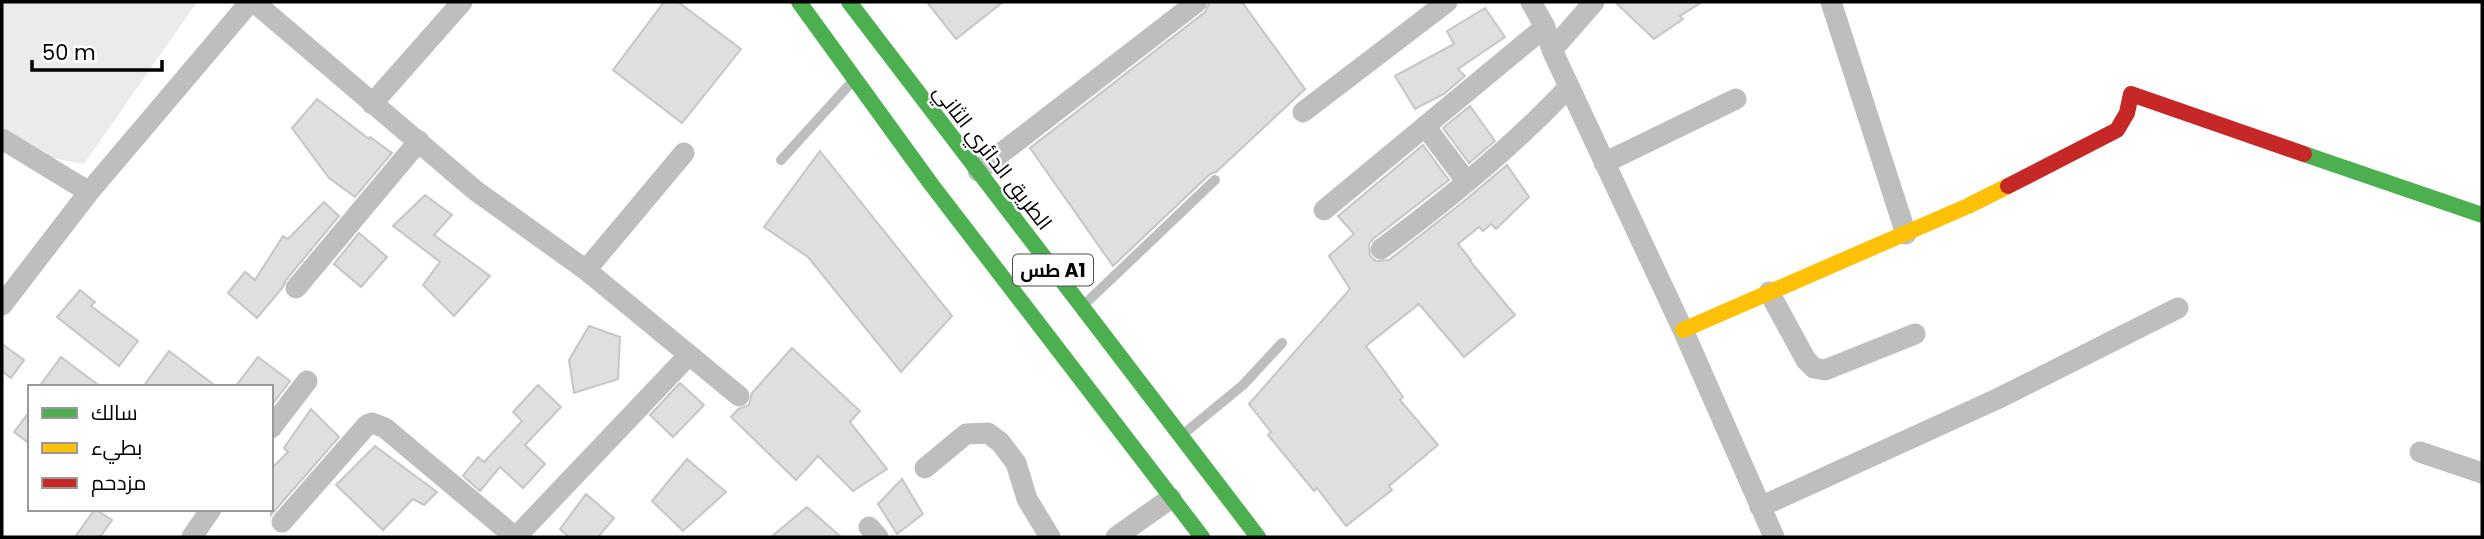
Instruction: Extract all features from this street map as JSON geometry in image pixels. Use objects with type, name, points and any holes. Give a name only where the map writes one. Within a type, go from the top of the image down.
[{"type":"main road","name":"طس A1","points":[[799,2],[931,184],[1202,537]]},
{"type":"main road","name":"الطريق الدائري الثاني","points":[[849,2],[1258,537]]},
{"type":"main road","points":[[854,79],[856,72],[868,60],[884,58],[892,61]]},
{"type":"main road","points":[[1683,330],[1968,206],[2117,130],[2125,121],[2131,94],[2482,215]]},
{"type":"street","points":[[2,305],[89,192],[252,2],[477,191],[586,270],[738,396]]},
{"type":"street","points":[[372,104],[462,2]]},
{"type":"street","points":[[978,171],[1197,2]]},
{"type":"street","points":[[1303,112],[1447,2]]},
{"type":"street","points":[[1531,2],[1545,27],[1552,50],[1683,330],[1774,537]]},
{"type":"street","points":[[1552,50],[1594,2]]},
{"type":"street","points":[[1831,2],[1906,234]]},
{"type":"street","points":[[1324,210],[1545,27]]},
{"type":"street","points":[[1381,249],[1534,124],[1569,87]]},
{"type":"street","points":[[1604,163],[1736,99]]},
{"type":"street","points":[[1424,126],[1467,181]]},
{"type":"street","points":[[2,139],[89,192]]},
{"type":"street","points":[[296,288],[419,141]]},
{"type":"street","points":[[586,270],[684,153]]},
{"type":"street","points":[[1769,292],[1806,360],[1814,368],[1825,370],[1915,334]]},
{"type":"street","points":[[1760,507],[1997,399],[2178,308]]},
{"type":"street","points":[[282,522],[367,425],[372,423],[385,428],[516,537],[688,356]]},
{"type":"street","points":[[273,425],[307,381]]},
{"type":"street","points":[[925,468],[966,434],[988,433],[1000,442],[1016,463],[1027,499],[1050,537]]},
{"type":"street","points":[[2420,452],[2482,473]]},
{"type":"street","points":[[1116,537],[1171,498]]},
{"type":"street","points":[[192,537],[210,511]]},
{"type":"lane","points":[[781,160],[854,79]]},
{"type":"lane","points":[[1082,307],[1215,180]]},
{"type":"lane","points":[[1181,436],[1243,385],[1282,343]]},
{"type":"shaded area","points":[[2,2],[197,2],[84,164],[52,158],[2,127]]},
{"type":"building","points":[[664,2],[678,2],[741,49],[682,123],[613,70]]},
{"type":"building","points":[[927,2],[1003,2],[956,39]]},
{"type":"building","points":[[1210,2],[1242,2],[1305,89],[1113,266],[1030,148],[1205,12]]},
{"type":"building","points":[[1615,2],[1702,2],[1680,16],[1683,19],[1654,39]]},
{"type":"building","points":[[1485,8],[1505,37],[1458,69],[1465,76],[1444,94],[1415,109],[1395,76],[1454,44],[1447,31]]},
{"type":"building","points":[[317,99],[392,153],[355,197],[329,178],[292,128]]},
{"type":"building","points":[[1470,106],[1495,141],[1469,163],[1443,128]]},
{"type":"building","points":[[1423,145],[1449,180],[1373,239],[1369,244],[1370,256],[1376,261],[1389,260],[1507,165],[1529,197],[1496,229],[1491,224],[1483,231],[1479,227],[1458,244],[1515,315],[1464,357],[1419,304],[1366,346],[1403,397],[1400,400],[1438,445],[1389,486],[1392,490],[1346,526],[1317,488],[1314,491],[1268,435],[1271,432],[1249,404],[1350,289],[1329,256],[1354,234],[1338,216]]},
{"type":"building","points":[[820,151],[952,316],[901,372],[808,257],[764,227]]},
{"type":"building","points":[[425,195],[452,215],[434,235],[490,276],[454,316],[423,285],[440,262],[393,226]]},
{"type":"building","points":[[324,202],[339,216],[257,318],[228,293],[245,272],[255,280],[283,236],[288,239]]},
{"type":"building","points":[[359,233],[387,257],[361,287],[334,264]]},
{"type":"building","points":[[80,290],[95,302],[91,306],[138,341],[119,366],[57,317]]},
{"type":"building","points":[[589,326],[620,337],[618,379],[574,393],[569,360]]},
{"type":"building","points":[[2,344],[24,360],[11,378],[2,371]]},
{"type":"building","points":[[792,348],[860,411],[850,422],[887,469],[853,491],[818,456],[796,480],[731,417],[738,409],[749,405],[752,393]]},
{"type":"building","points":[[169,351],[214,385],[144,385]]},
{"type":"building","points":[[61,357],[98,385],[40,385]]},
{"type":"building","points":[[258,357],[290,381],[273,403],[273,385],[237,385]]},
{"type":"building","points":[[680,383],[704,405],[673,437],[650,415]]},
{"type":"building","points":[[538,385],[561,407],[525,445],[545,464],[523,488],[500,467],[480,491],[463,476],[478,457],[484,462],[522,421],[513,412]]},
{"type":"building","points":[[311,409],[339,437],[271,515],[273,467],[288,452],[284,448]]},
{"type":"building","points":[[28,414],[28,442],[14,432]]},
{"type":"building","points":[[375,446],[437,492],[424,505],[413,499],[383,530],[336,485]]},
{"type":"building","points":[[687,459],[726,492],[683,531],[652,501]]},
{"type":"building","points":[[902,479],[923,514],[897,534],[878,504]]},
{"type":"building","points":[[586,494],[614,518],[598,537],[569,537],[560,529]]},
{"type":"building","points":[[807,507],[841,537],[771,537]]},
{"type":"building","points":[[94,511],[112,520],[100,537],[75,537]]},
{"type":"traffic: fast","points":[[799,2],[931,184],[1202,537]]},
{"type":"traffic: fast","points":[[849,2],[1258,537]]},
{"type":"traffic: fast","points":[[2304,154],[2482,215]]},
{"type":"traffic: slow","points":[[1683,330],[2008,186]]},
{"type":"traffic: jam","points":[[2008,186],[2117,130],[2127,113],[2131,94],[2304,154]]}]
